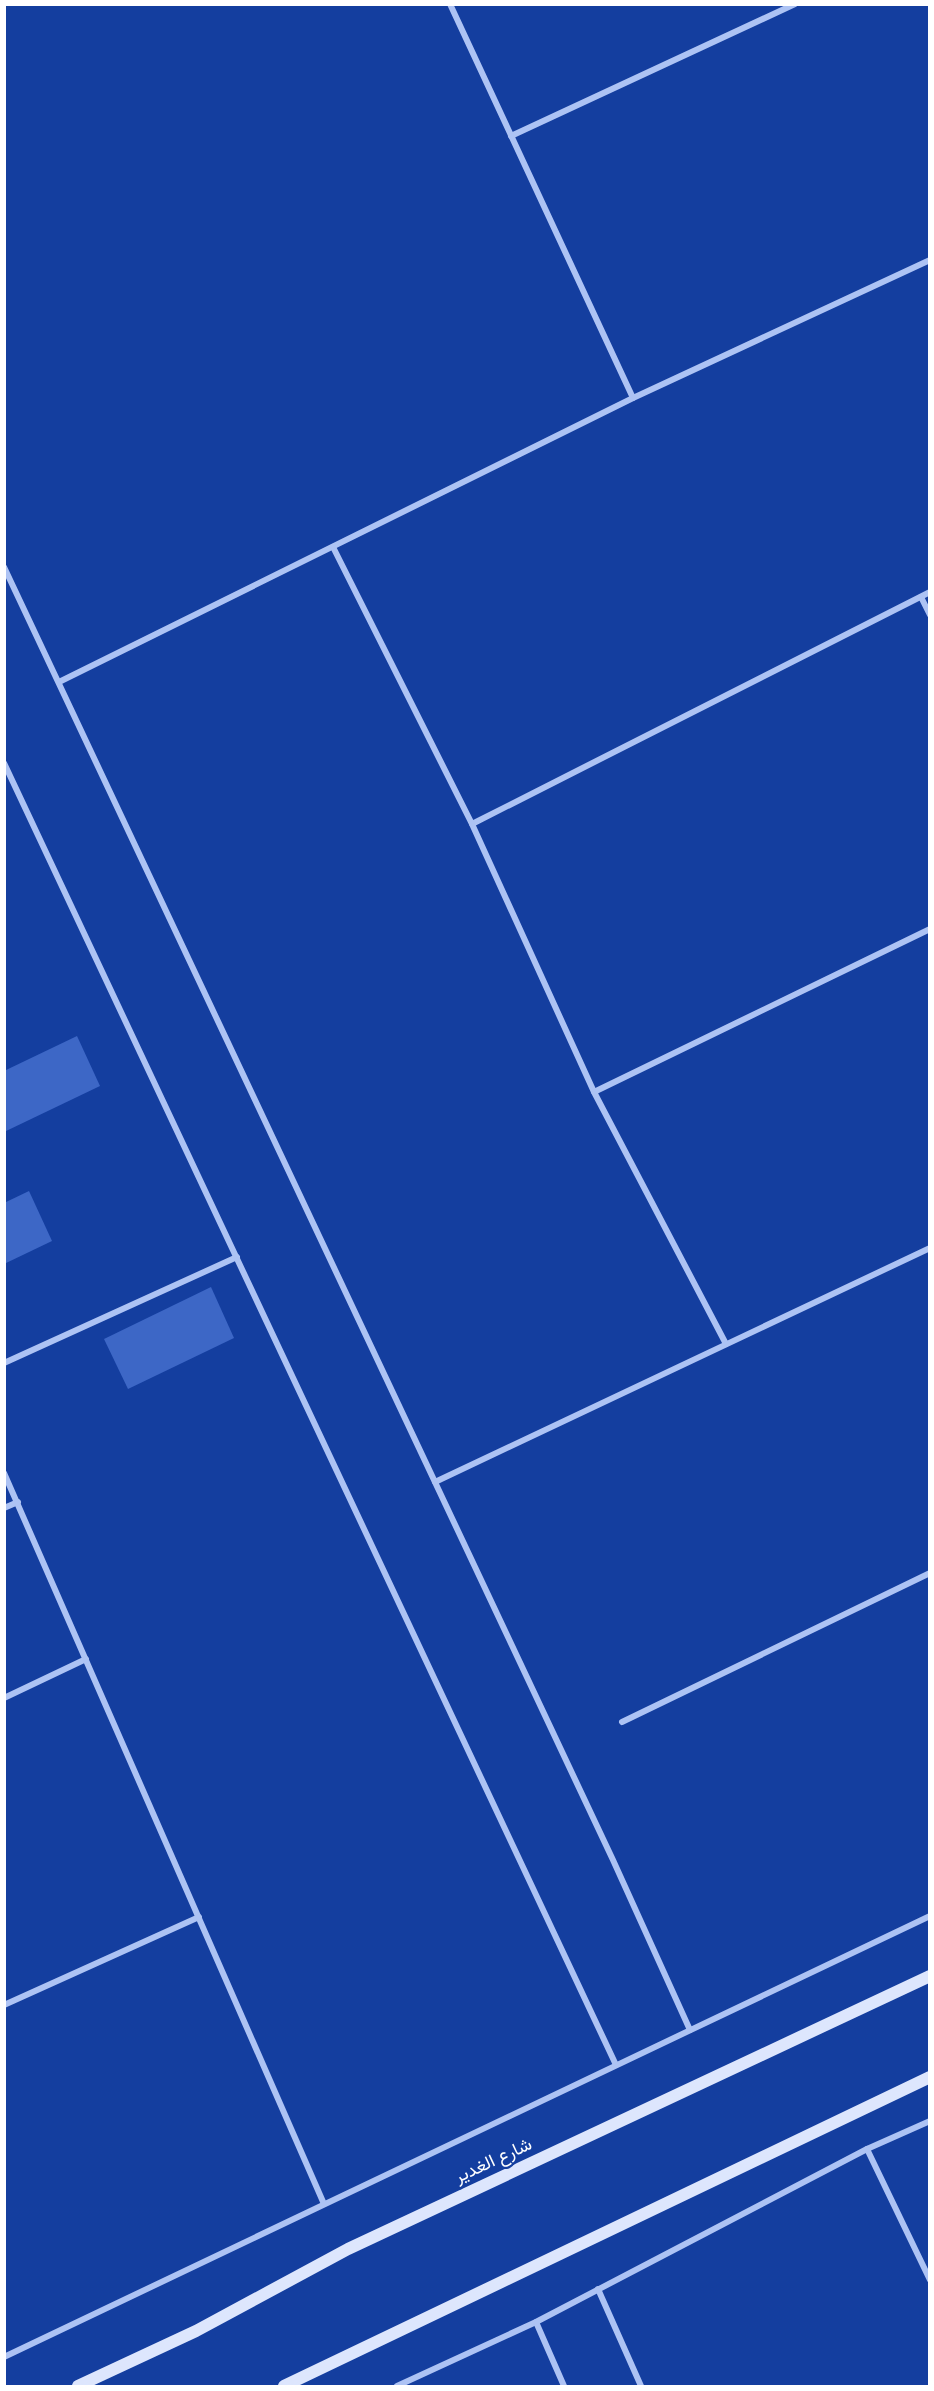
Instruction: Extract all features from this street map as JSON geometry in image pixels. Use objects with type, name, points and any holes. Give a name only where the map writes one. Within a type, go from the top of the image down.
[{"type":"street","points":[[450,4],[633,398]]},
{"type":"street","points":[[511,136],[795,4]]},
{"type":"street","points":[[59,682],[633,398],[930,260]]},
{"type":"street","points":[[333,547],[472,824],[594,1092],[726,1344]]},
{"type":"street","points":[[4,567],[690,2030]]},
{"type":"street","points":[[472,824],[930,592]]},
{"type":"street","points":[[921,597],[930,615]]},
{"type":"street","points":[[4,763],[616,2065]]},
{"type":"street","points":[[594,1092],[930,929]]},
{"type":"street","points":[[435,1482],[930,1248]]},
{"type":"street","points":[[4,1363],[237,1257]]},
{"type":"street","points":[[4,1473],[324,2204]]},
{"type":"street","points":[[4,1508],[18,1502]]},
{"type":"street","points":[[622,1722],[930,1573]]},
{"type":"street","points":[[4,1698],[86,1659]]},
{"type":"street","points":[[4,2356],[930,1916]]},
{"type":"street","points":[[4,2005],[199,1917]]},
{"type":"street","name":"شارع الغدير","points":[[78,2386],[196,2331],[348,2249],[930,1976]]},
{"type":"street","points":[[284,2386],[930,2077]]},
{"type":"street","points":[[397,2386],[536,2322],[867,2149],[930,2121]]},
{"type":"street","points":[[867,2149],[930,2280]]},
{"type":"street","points":[[598,2289],[641,2386]]},
{"type":"street","points":[[536,2322],[564,2386]]},
{"type":"building","points":[[77,1036],[100,1086],[4,1132],[4,1071]]},
{"type":"building","points":[[29,1191],[52,1241],[4,1264],[4,1203]]},
{"type":"building","points":[[211,1287],[234,1338],[128,1389],[104,1339]]}]
